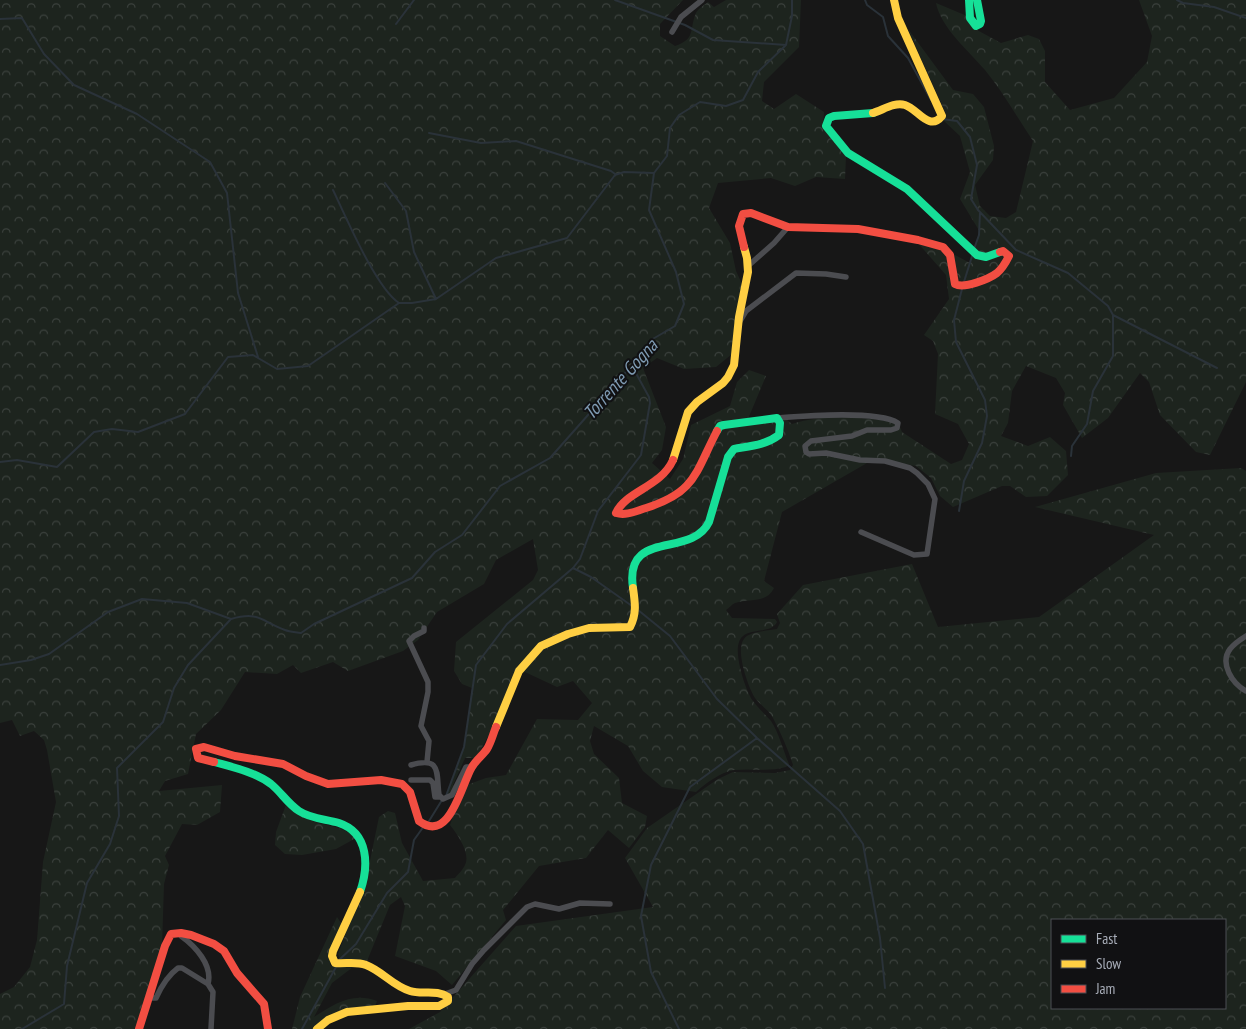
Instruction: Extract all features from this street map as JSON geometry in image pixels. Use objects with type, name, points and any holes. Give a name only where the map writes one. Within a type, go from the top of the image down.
[{"type":"street","points":[[672,32],[677,23],[702,0]]},
{"type":"street","points":[[861,532],[914,554],[927,554],[935,503],[934,495],[928,484],[917,473],[901,465],[885,460],[860,460],[826,453],[809,454],[806,452],[805,446],[811,441],[852,436],[866,430],[894,430],[898,428],[898,423],[883,418],[857,415],[768,417],[720,426],[704,458],[685,489],[676,496],[664,501],[623,514],[616,513],[617,509],[646,490],[667,470],[672,463],[688,410],[713,392],[732,371],[748,266],[739,227],[739,219],[742,214],[752,213],[788,227],[858,229],[918,240],[943,247],[950,255],[955,284],[963,286],[996,274],[1004,266],[1009,256],[1006,252],[986,257],[977,255],[906,189],[855,159],[837,142],[826,126],[829,118],[835,115],[860,116],[896,105],[905,105],[934,123],[941,119],[898,18],[894,0]]},
{"type":"street","points":[[969,0],[970,18],[976,26],[982,20],[977,0]]},
{"type":"street","points":[[748,266],[774,243],[788,227]]},
{"type":"street","points":[[738,325],[746,310],[796,273],[846,277]]},
{"type":"street","points":[[610,904],[580,903],[559,909],[535,904],[527,907],[478,957],[456,990],[445,994],[412,991],[401,987],[359,963],[335,963],[332,956],[333,951],[355,904],[366,869],[367,860],[362,842],[355,832],[349,828],[305,814],[296,809],[266,781],[198,758],[195,751],[198,748],[204,747],[235,756],[283,764],[306,776],[328,784],[381,780],[402,784],[410,792],[419,821],[432,827],[440,825],[448,819],[472,767],[488,748],[496,724],[519,671],[541,646],[568,634],[589,628],[630,627],[634,622],[636,609],[632,572],[633,564],[638,556],[704,531],[709,522],[728,456],[734,449],[759,445],[774,440],[779,435],[780,423],[777,418]]},
{"type":"street","points":[[424,628],[424,631],[409,641],[428,682],[428,692],[420,726],[429,740],[427,762]]},
{"type":"street","points":[[1246,636],[1230,650],[1227,660],[1232,679],[1246,691]]},
{"type":"street","points":[[411,765],[427,762],[432,764],[438,776],[440,797]]},
{"type":"street","points":[[411,780],[430,780],[433,783],[435,797],[443,799],[450,797],[465,769],[469,766],[472,767]]},
{"type":"street","points":[[181,932],[180,936],[191,944],[207,964],[208,984]]},
{"type":"street","points":[[139,1029],[168,938],[171,934],[181,932],[214,944],[224,951],[237,973],[264,1004],[268,1029]]},
{"type":"street","points":[[150,998],[156,998],[167,979],[179,968],[208,984],[213,992],[211,1029]]},
{"type":"street","points":[[317,1029],[328,1020],[347,1012],[445,1004],[448,1001],[448,997],[445,994]]},
{"type":"green space","points":[[0,0],[683,0],[660,24],[660,36],[675,46],[689,37],[696,13],[708,2],[714,7],[726,0],[801,0],[799,47],[764,82],[762,101],[774,109],[796,94],[824,112],[823,126],[846,156],[845,179],[816,177],[795,186],[771,178],[718,183],[709,208],[730,243],[736,271],[742,284],[732,354],[716,367],[684,369],[657,358],[643,368],[666,427],[662,450],[652,463],[670,479],[683,459],[691,425],[730,406],[737,382],[749,370],[766,376],[745,426],[786,419],[792,424],[831,417],[898,422],[902,432],[951,464],[962,460],[969,444],[958,424],[935,414],[938,354],[933,341],[924,335],[949,299],[946,275],[917,242],[940,247],[970,263],[980,232],[960,199],[970,172],[960,136],[944,121],[946,114],[908,29],[953,90],[973,94],[984,107],[994,146],[993,160],[975,185],[980,206],[990,216],[1006,218],[1016,212],[1033,141],[992,78],[949,30],[936,3],[967,16],[977,30],[1001,43],[1028,35],[1039,39],[1045,51],[1045,82],[1070,110],[1114,98],[1147,62],[1152,36],[1139,0],[1246,0],[1246,382],[1210,455],[1196,452],[1160,415],[1149,382],[1140,373],[1108,418],[1082,438],[1063,405],[1065,393],[1056,378],[1026,366],[1012,391],[1008,423],[1001,436],[1028,446],[1050,437],[1066,451],[1068,475],[1047,496],[1026,497],[1010,486],[1002,486],[953,507],[940,496],[931,478],[916,466],[874,459],[782,512],[764,581],[774,588],[767,596],[757,600],[735,603],[726,610],[732,618],[775,619],[777,622],[769,629],[752,632],[742,637],[739,642],[738,655],[741,672],[750,696],[774,726],[789,764],[786,767],[773,769],[729,771],[714,778],[696,792],[662,787],[643,771],[628,746],[594,726],[590,741],[594,754],[619,778],[622,803],[647,816],[645,827],[629,848],[608,830],[586,858],[539,866],[503,910],[506,920],[452,985],[436,971],[395,956],[405,906],[401,897],[390,905],[367,961],[340,959],[338,954],[366,880],[379,817],[388,811],[395,813],[402,843],[423,881],[455,878],[464,867],[466,855],[465,849],[450,825],[464,786],[486,778],[506,775],[537,719],[578,720],[592,703],[573,681],[557,687],[525,672],[512,677],[490,733],[476,758],[465,758],[453,785],[460,786],[445,798],[464,747],[472,688],[462,684],[454,671],[456,642],[533,580],[538,570],[533,539],[496,560],[484,584],[437,612],[418,640],[403,651],[348,671],[333,662],[301,673],[293,665],[277,674],[245,672],[221,710],[196,734],[188,774],[165,781],[159,791],[222,785],[220,812],[197,825],[182,824],[165,856],[169,865],[164,884],[162,946],[136,1029],[0,1029],[0,994],[14,987],[30,967],[37,940],[43,862],[56,802],[44,740],[34,731],[20,736],[12,720],[0,723]]},
{"type":"green space","points":[[1241,468],[1246,471],[1246,1029],[409,1029],[440,1012],[516,926],[653,907],[625,858],[647,828],[718,779],[733,772],[775,773],[790,770],[793,765],[787,747],[771,715],[755,698],[749,686],[741,651],[746,636],[777,629],[780,623],[777,614],[803,585],[912,564],[938,627],[1039,617],[1154,535],[1035,507],[1156,473]]},
{"type":"green space","points":[[287,802],[298,813],[308,819],[340,828],[356,838],[336,849],[302,855],[285,854],[275,845],[276,832]]},
{"type":"green space","points":[[337,917],[343,926],[330,957],[330,965],[353,967],[332,983],[314,1017],[337,1004],[352,999],[360,998],[377,1001],[375,1006],[341,1010],[326,1017],[313,1029],[292,1029],[300,997]]},
{"type":"waterway","points":[[396,24],[414,0]]},
{"type":"waterway","points":[[615,0],[685,25],[713,40],[786,45]]},
{"type":"waterway","name":"Torrente Gogna","points":[[231,619],[248,616],[260,618],[285,630],[301,633],[314,624],[412,578],[435,552],[462,535],[500,486],[550,458],[634,363],[651,340],[675,326],[684,304],[676,272],[649,210],[654,173],[667,156],[670,128],[679,115],[700,102],[726,106],[743,100],[758,72],[786,45],[792,16],[792,0]]},
{"type":"waterway","points":[[865,0],[867,5],[883,17],[888,36],[908,58],[931,100]]},
{"type":"waterway","points":[[1177,0],[1183,3],[1214,7],[1246,18]]},
{"type":"waterway","points":[[0,19],[22,18],[44,54],[74,85],[137,114],[210,162],[227,193],[238,293],[258,357]]},
{"type":"waterway","points":[[942,119],[957,121],[970,137],[977,165],[971,199],[978,210],[1016,250],[1068,273],[1108,306],[1113,315],[1113,356],[1093,391],[1087,424],[1072,446],[1071,456]]},
{"type":"waterway","points":[[429,133],[481,143],[516,141],[611,171],[615,174]]},
{"type":"waterway","points":[[0,462],[17,460],[57,467],[94,432],[112,429],[138,432],[185,414],[228,357],[253,355],[277,369],[308,366],[399,303],[436,299],[496,258],[567,238],[615,175],[624,172],[654,173]]},
{"type":"waterway","points":[[385,183],[406,211],[414,252],[436,299]]},
{"type":"waterway","points":[[333,190],[371,268],[390,295],[399,303]]},
{"type":"waterway","points":[[974,249],[979,235],[980,212]]},
{"type":"waterway","points":[[963,285],[973,253]]},
{"type":"waterway","points":[[959,511],[964,481],[982,443],[987,416],[985,400],[956,342],[954,320],[962,289]]},
{"type":"waterway","points":[[1113,315],[1217,368]]},
{"type":"waterway","points":[[446,796],[464,747],[476,665],[507,624],[573,568],[580,559],[598,511],[641,455],[650,403],[649,397],[632,366]]},
{"type":"waterway","points":[[573,568],[591,577],[632,606]]},
{"type":"waterway","points":[[0,665],[31,660],[49,654],[108,612],[142,599],[187,603],[231,619]]},
{"type":"waterway","points":[[638,610],[670,636],[717,699],[757,738],[840,811],[863,844],[880,938],[885,988]]},
{"type":"waterway","points":[[22,1029],[64,1004],[67,966],[87,883],[110,844],[119,816],[117,768],[163,722],[174,688],[188,665],[231,619]]},
{"type":"waterway","points":[[679,1029],[651,972],[641,916],[651,865],[690,787],[757,738]]},
{"type":"waterway","points":[[429,821],[442,800]]},
{"type":"waterway","points":[[339,960],[356,944],[387,893],[408,872],[414,840],[424,826]]},
{"type":"waterway","points":[[302,1029],[336,967]]},
{"type":"traffic: fast","points":[[969,0],[970,18],[976,26],[981,21],[977,0]]},
{"type":"traffic: fast","points":[[873,113],[834,116],[829,118],[826,126],[848,153],[907,189],[977,255],[986,257],[1000,252]]},
{"type":"traffic: fast","points":[[633,588],[633,569],[639,558],[648,551],[688,539],[700,533],[709,522],[728,457],[734,449],[769,441],[779,435],[780,423],[777,418],[724,425],[720,426],[717,431]]},
{"type":"traffic: fast","points":[[214,762],[258,776],[275,787],[295,808],[304,814],[339,823],[356,834],[361,842],[365,861],[365,872],[360,892]]},
{"type":"traffic: slow","points":[[873,113],[901,104],[910,107],[928,121],[933,122],[942,116],[898,18],[894,0]]},
{"type":"traffic: slow","points":[[673,460],[688,412],[697,402],[723,383],[734,365],[739,317],[748,272],[744,247]]},
{"type":"traffic: slow","points":[[496,727],[519,671],[541,646],[568,634],[589,628],[630,627],[635,613],[633,588]]},
{"type":"traffic: slow","points":[[317,1029],[328,1020],[347,1012],[408,1006],[439,1006],[448,1001],[448,997],[439,993],[415,992],[404,989],[366,965],[335,963],[332,956],[333,951],[360,892]]},
{"type":"traffic: jam","points":[[744,247],[739,226],[743,214],[751,213],[788,227],[858,229],[918,240],[943,247],[950,255],[955,284],[959,285],[976,283],[997,273],[1009,256],[1003,251],[1000,252]]},
{"type":"traffic: jam","points":[[673,460],[660,477],[627,499],[616,513],[627,514],[663,502],[685,488],[698,470],[717,431]]},
{"type":"traffic: jam","points":[[214,762],[198,758],[196,749],[204,747],[235,756],[283,764],[306,776],[328,784],[381,780],[402,784],[410,792],[419,821],[430,826],[439,825],[453,809],[472,767],[487,749],[496,727]]},
{"type":"traffic: jam","points":[[139,1029],[165,946],[171,934],[181,933],[214,944],[224,951],[237,973],[264,1004],[268,1029]]}]
